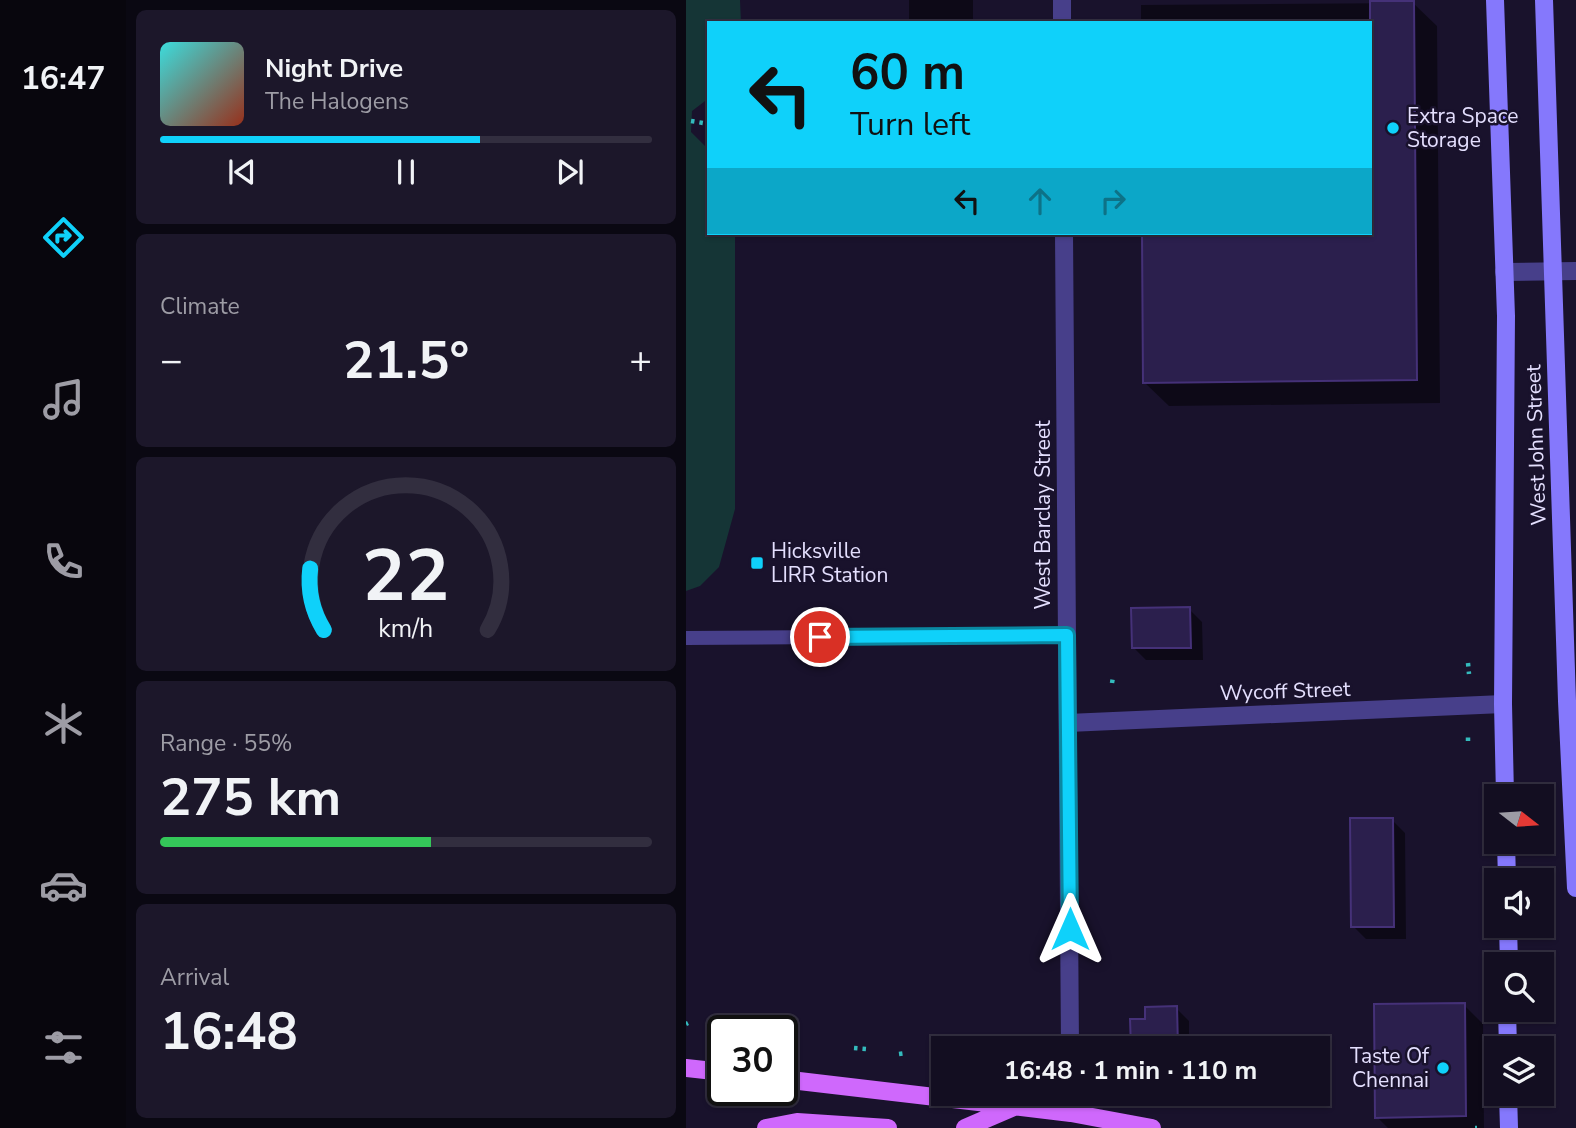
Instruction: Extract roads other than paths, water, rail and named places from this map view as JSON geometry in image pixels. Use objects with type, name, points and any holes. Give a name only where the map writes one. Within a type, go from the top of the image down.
[{"type":"main road","name":"West John Street","points":[[1495,0],[1506,316],[1505,784]]},
{"type":"main road","name":"West John Street","points":[[1544,0],[1576,888]]},
{"type":"main road","points":[[686,1068],[707,1070]]},
{"type":"main road","points":[[798,1081],[1071,1113],[1152,1128]]},
{"type":"main road","points":[[1508,1106],[1509,1128]]},
{"type":"main road","points":[[965,1128],[1016,1107]]},
{"type":"main road","points":[[766,1128],[797,1122],[888,1128]]},
{"type":"street","points":[[1062,0],[1062,21]]},
{"type":"street","name":"West Barclay Street","points":[[1064,235],[1070,1036]]},
{"type":"street","points":[[1504,272],[1576,271]]},
{"type":"street","name":"Wycoff Street","points":[[1068,723],[1503,704]]},
{"type":"street","points":[[1071,1106],[1071,1113]]},
{"type":"lane","points":[[686,638],[1067,635]]},
{"type":"place","name":"Extra Space Storage","points":[[1393,128]]},
{"type":"place","name":"Hicksville LIRR Station","points":[[757,563]]},
{"type":"place","name":"Taste Of Chennai","points":[[1443,1068]]}]
